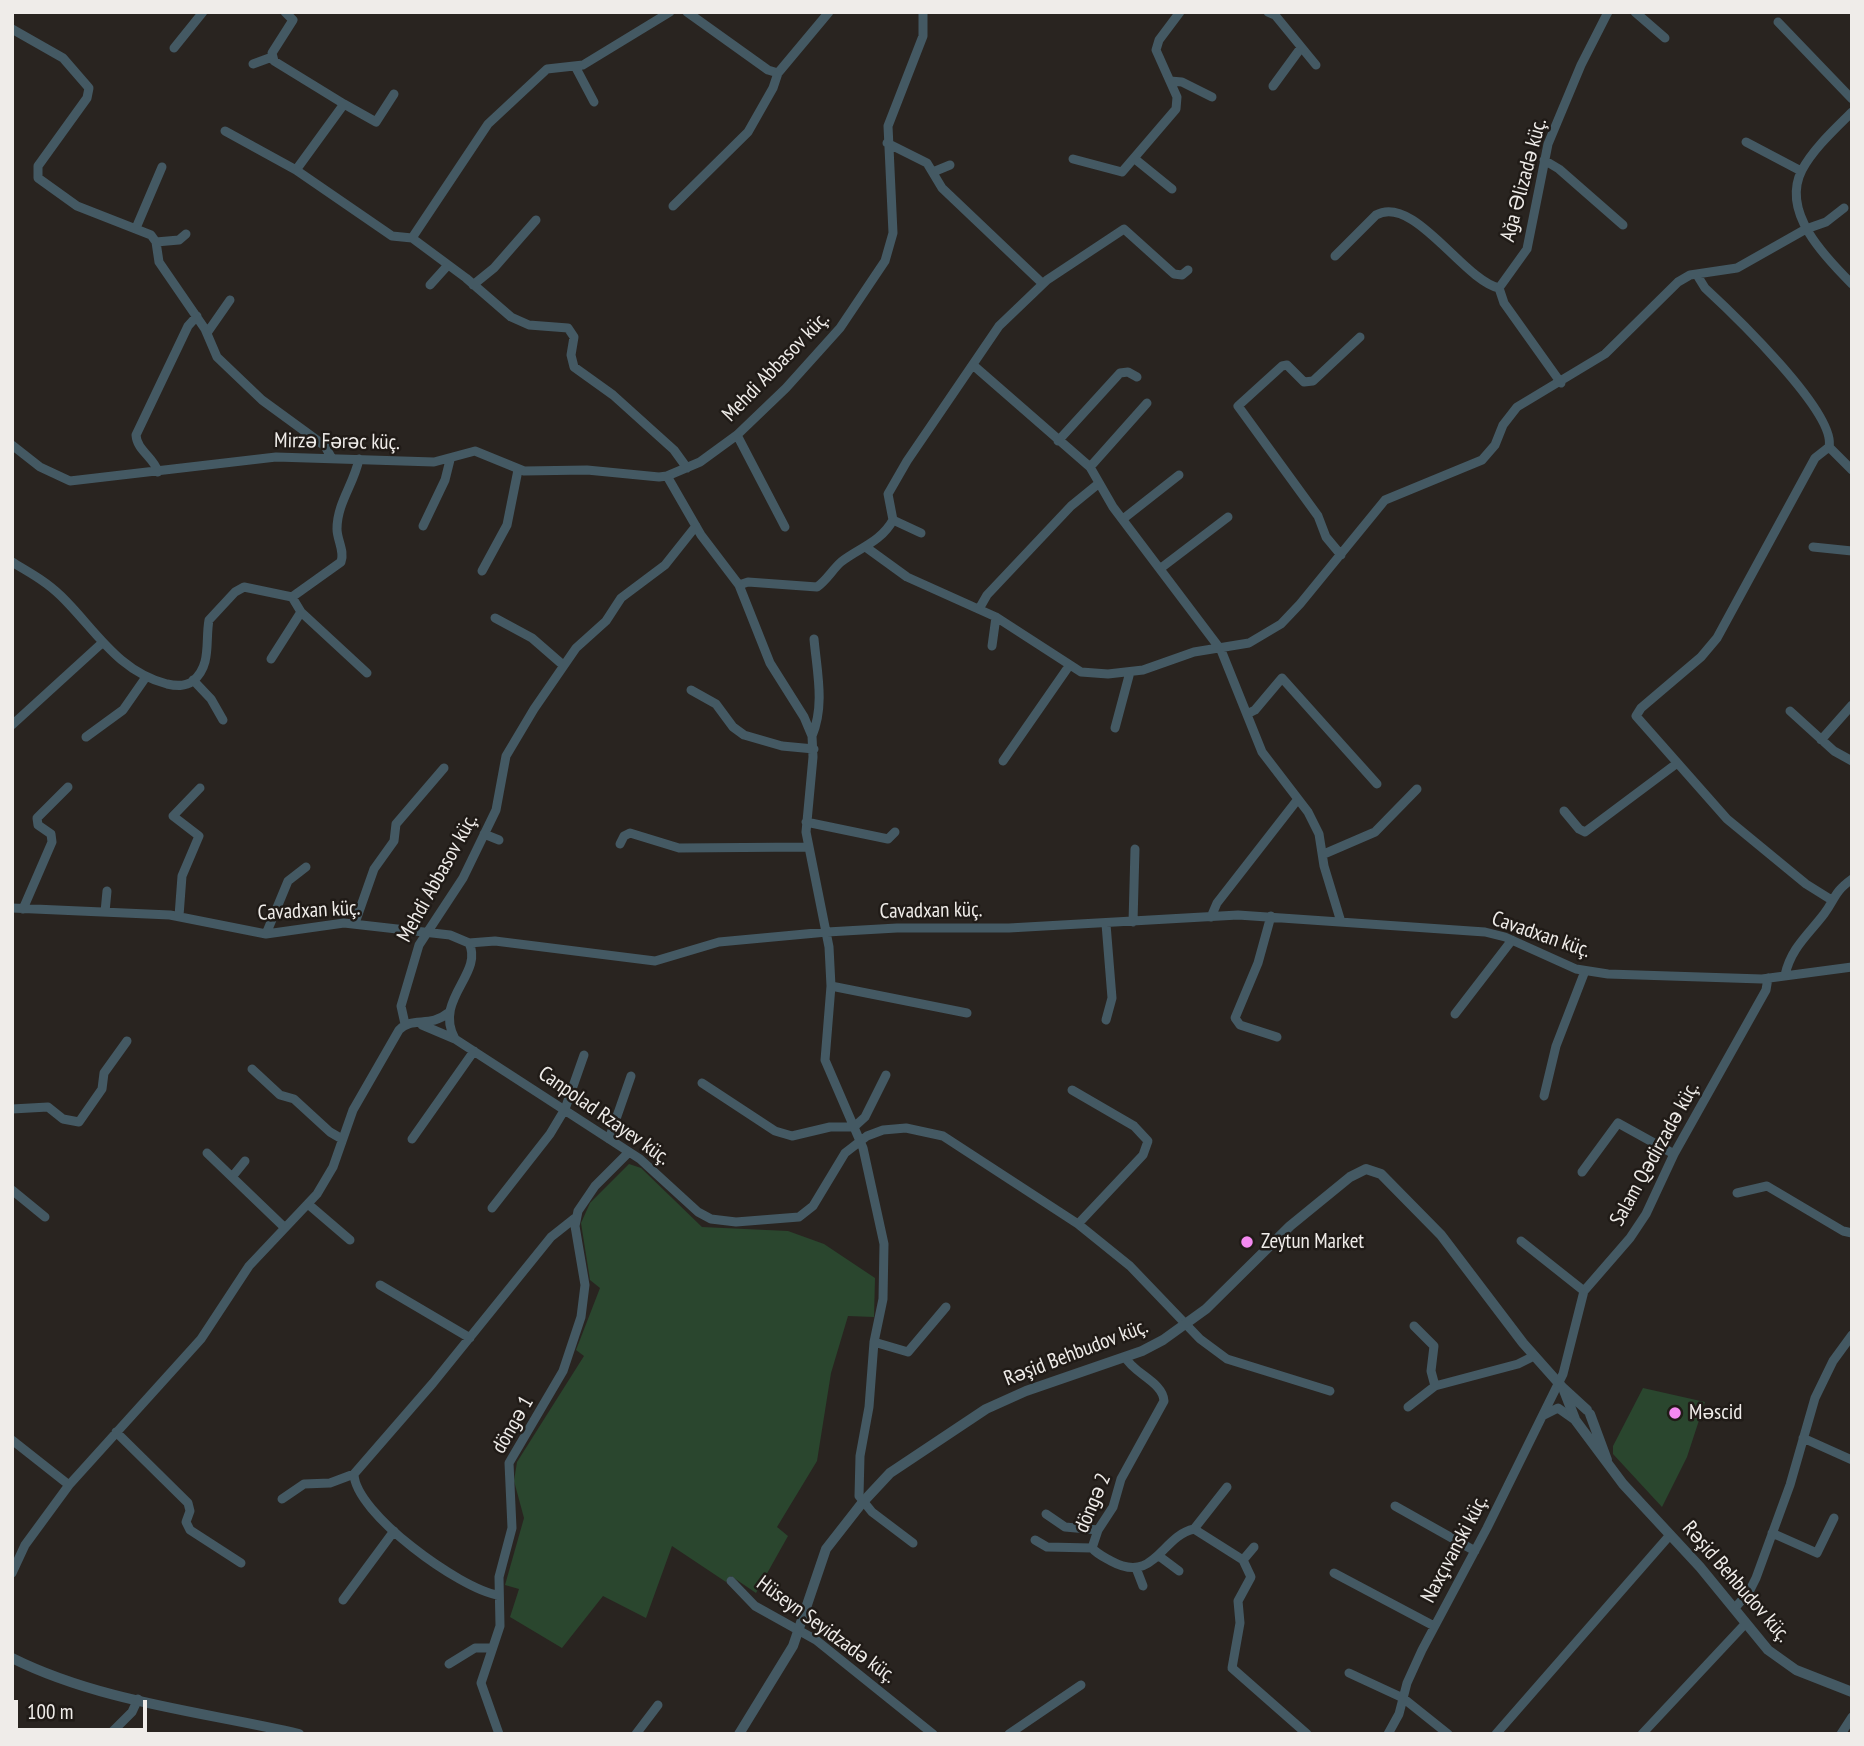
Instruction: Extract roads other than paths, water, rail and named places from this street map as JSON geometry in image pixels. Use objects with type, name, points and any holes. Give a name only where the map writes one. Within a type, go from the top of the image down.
[{"type":"street","points":[[174,48],[203,12]]},
{"type":"street","points":[[253,64],[272,57],[293,23],[285,12]]},
{"type":"street","points":[[412,238],[488,124],[547,69],[576,68],[670,12]]},
{"type":"street","points":[[687,12],[768,70],[778,73]]},
{"type":"street","points":[[673,206],[748,132],[773,88],[778,73],[829,12]]},
{"type":"street","name":"Mehdi Abbasov küç.","points":[[667,476],[687,468],[737,435],[829,342],[885,261],[893,233],[887,143],[891,116],[923,36],[923,12]]},
{"type":"street","points":[[1073,159],[1118,172],[1125,170],[1176,109],[1178,102],[1156,50],[1158,40],[1180,12]]},
{"type":"street","points":[[1268,12],[1280,20],[1300,50],[1316,65]]},
{"type":"street","name":"Ağa Əlizadə küç.","points":[[1499,288],[1529,242],[1544,160],[1581,65],[1608,12]]},
{"type":"street","points":[[1635,12],[1664,38]]},
{"type":"street","points":[[1778,22],[1852,99]]},
{"type":"street","points":[[12,29],[63,58],[89,88],[87,98],[38,166],[38,178],[77,206],[151,235],[156,242],[159,262],[197,316],[214,353],[238,379],[325,446],[331,457]]},
{"type":"street","points":[[1273,86],[1300,50]]},
{"type":"street","points":[[272,57],[376,122],[394,94]]},
{"type":"street","points":[[576,68],[594,102]]},
{"type":"street","points":[[1170,81],[1182,82],[1212,97]]},
{"type":"street","points":[[296,170],[344,104]]},
{"type":"street","points":[[1852,112],[1801,171],[1798,198],[1806,229],[1813,243],[1852,284]]},
{"type":"street","points":[[225,131],[296,170],[392,236],[412,238],[501,310],[523,323],[568,328],[575,337],[571,355],[574,367],[613,395],[674,450],[687,468]]},
{"type":"street","points":[[1746,142],[1801,171]]},
{"type":"street","points":[[887,143],[922,159],[942,188],[1043,284]]},
{"type":"street","points":[[1135,159],[1172,189]]},
{"type":"street","points":[[1544,160],[1559,169],[1623,225]]},
{"type":"street","points":[[933,172],[950,165]]},
{"type":"street","points":[[136,228],[162,167]]},
{"type":"street","points":[[867,548],[907,577],[996,617],[1069,666],[1094,674],[1158,667],[1194,652],[1221,650],[1249,643],[1281,624],[1385,500],[1482,460],[1495,445],[1503,425],[1517,407],[1561,383],[1605,354],[1678,282],[1697,275],[1737,268],[1806,229],[1826,222],[1844,208]]},
{"type":"street","points":[[1335,256],[1384,211],[1395,212],[1408,218],[1434,237],[1483,283],[1499,288],[1504,303],[1561,383]]},
{"type":"street","points":[[473,285],[494,268],[536,220]]},
{"type":"street","points":[[921,533],[894,520],[888,505],[888,494],[999,326],[1043,284],[1124,229],[1174,274],[1182,275],[1188,270]]},
{"type":"street","points":[[156,242],[180,240],[186,234]]},
{"type":"street","points":[[430,285],[448,265]]},
{"type":"street","points":[[1697,275],[1705,288],[1790,375],[1827,430],[1829,447],[1852,470]]},
{"type":"street","points":[[207,333],[230,300]]},
{"type":"street","points":[[158,472],[154,461],[137,444],[136,435],[188,326],[197,316]]},
{"type":"street","points":[[1341,555],[1329,543],[1318,516],[1238,406],[1282,366],[1293,369],[1304,382],[1313,381],[1360,337]]},
{"type":"street","points":[[972,365],[1010,395],[1090,467],[1122,519],[1221,650],[1269,765],[1298,799],[1319,834],[1326,874],[1341,922]]},
{"type":"street","points":[[1058,441],[1120,373],[1124,371],[1137,377]]},
{"type":"street","points":[[1090,467],[1147,402]]},
{"type":"street","points":[[737,435],[785,527]]},
{"type":"street","name":"Mirzə Fərəc küç.","points":[[12,445],[40,467],[70,481],[275,457],[450,460],[475,451],[518,470],[587,470],[667,476]]},
{"type":"street","points":[[1829,447],[1815,458],[1717,638],[1701,657],[1637,713],[1637,720],[1738,829],[1806,884],[1830,899]]},
{"type":"street","points":[[292,597],[341,562],[343,553],[337,533],[339,514],[359,459]]},
{"type":"street","points":[[423,526],[445,480],[450,460]]},
{"type":"street","points":[[482,571],[507,525],[518,470]]},
{"type":"street","points":[[1122,519],[1179,475]]},
{"type":"street","points":[[667,476],[696,526],[739,585],[770,663],[804,717],[812,736],[814,749],[806,822],[808,847],[827,932],[831,986],[825,1060],[860,1141],[884,1244],[883,1299],[874,1342],[869,1407],[860,1456],[862,1503],[913,1543]]},
{"type":"street","points":[[979,609],[987,595],[1071,506],[1098,484]]},
{"type":"street","points":[[1161,568],[1228,517]]},
{"type":"street","points":[[739,585],[748,582],[817,587],[837,566],[867,548],[894,520]]},
{"type":"street","name":"Mehdi Abbasov küç.","points":[[405,1024],[401,1006],[411,966],[425,933],[463,878],[484,834],[498,801],[500,777],[506,756],[563,665],[606,621],[621,598],[665,565],[696,526]]},
{"type":"street","points":[[1813,547],[1852,551]]},
{"type":"street","points":[[12,562],[55,590],[102,643],[146,677],[176,686],[193,680],[208,651],[209,620],[235,592],[250,587],[292,597],[301,612],[367,673]]},
{"type":"street","points":[[271,659],[301,612]]},
{"type":"street","points":[[992,646],[996,617]]},
{"type":"street","points":[[495,618],[532,638],[563,665]]},
{"type":"street","points":[[812,736],[820,706],[814,639]]},
{"type":"street","points":[[12,725],[102,643]]},
{"type":"street","points":[[1003,761],[1069,666]]},
{"type":"street","points":[[1115,728],[1130,672]]},
{"type":"street","points":[[86,737],[131,701],[146,677]]},
{"type":"street","points":[[1247,715],[1255,710],[1282,678],[1377,784]]},
{"type":"street","points":[[193,680],[211,699],[223,720]]},
{"type":"street","points":[[691,690],[716,704],[733,727],[744,735],[782,746],[814,749]]},
{"type":"street","points":[[1821,740],[1852,705]]},
{"type":"street","points":[[1790,711],[1821,740],[1852,761]]},
{"type":"street","points":[[1564,811],[1578,829],[1585,832],[1676,764]]},
{"type":"street","points":[[355,923],[374,869],[394,841],[396,824],[444,768]]},
{"type":"street","points":[[23,909],[52,842],[51,834],[38,825],[37,818],[68,787]]},
{"type":"street","points":[[179,916],[182,876],[199,836],[173,816],[200,788]]},
{"type":"street","points":[[1324,854],[1375,832],[1417,789]]},
{"type":"street","points":[[1211,917],[1217,903],[1298,799]]},
{"type":"street","points":[[806,822],[888,839],[895,832]]},
{"type":"street","points":[[620,844],[630,833],[688,849],[808,847]]},
{"type":"street","points":[[484,834],[499,840]]},
{"type":"street","points":[[1133,922],[1136,849]]},
{"type":"street","points":[[266,934],[288,881],[306,867]]},
{"type":"street","points":[[1784,975],[1793,949],[1824,915],[1830,899],[1852,878]]},
{"type":"street","points":[[105,912],[107,891]]},
{"type":"street","name":"Cavadxan küç.","points":[[12,908],[179,916],[266,934],[335,923],[355,923],[450,935],[469,943],[495,941],[655,961],[719,942],[827,932],[1271,916],[1459,929],[1498,935],[1586,971],[1768,978],[1851,968]]},
{"type":"street","points":[[1271,916],[1258,962],[1235,1018],[1240,1025],[1278,1037]]},
{"type":"street","points":[[1106,923],[1112,998],[1106,1020]]},
{"type":"street","points":[[1455,1014],[1512,940]]},
{"type":"street","points":[[12,1573],[25,1545],[69,1485],[201,1339],[244,1273],[308,1204],[327,1178],[359,1097],[405,1024],[436,1021],[447,1013],[471,958],[469,943]]},
{"type":"street","points":[[1544,1096],[1556,1046],[1586,971]]},
{"type":"street","name":"Salam Qədirzadə küç.","points":[[1561,1385],[1584,1292],[1639,1227],[1674,1154],[1766,990],[1768,978]]},
{"type":"street","points":[[831,986],[967,1013]]},
{"type":"street","points":[[447,1013],[455,1039]]},
{"type":"street","name":"Canpolad Rzayev küç.","points":[[419,1023],[455,1039],[629,1152],[657,1172],[704,1217],[736,1222],[792,1218],[804,1214],[816,1201],[839,1162],[860,1141],[892,1128],[919,1129],[943,1136],[978,1156],[1078,1224],[1130,1266],[1200,1339],[1227,1359],[1330,1391]]},
{"type":"street","points":[[12,1109],[41,1105],[63,1119],[79,1122],[102,1089],[104,1073],[127,1041]]},
{"type":"street","points":[[412,1139],[474,1051]]},
{"type":"street","points":[[492,1208],[550,1134],[565,1109],[584,1055]]},
{"type":"street","points":[[252,1069],[280,1095],[294,1099],[342,1139]]},
{"type":"street","points":[[702,1083],[782,1135],[854,1127],[865,1117],[886,1075]]},
{"type":"street","points":[[609,1139],[631,1076]]},
{"type":"street","points":[[1072,1090],[1134,1126],[1148,1141],[1143,1155],[1078,1224]]},
{"type":"street","points":[[1582,1172],[1618,1124],[1674,1154]]},
{"type":"street","points":[[282,1499],[304,1484],[335,1482],[354,1474],[470,1338],[551,1237],[575,1218],[595,1186],[629,1152]]},
{"type":"street","points":[[207,1153],[285,1228]]},
{"type":"street","points":[[232,1177],[245,1161]]},
{"type":"street","name":"Rəşid Behbudov küç.","points":[[741,1733],[799,1631],[826,1549],[862,1503],[903,1463],[986,1409],[1051,1381],[1153,1346],[1221,1295],[1306,1212],[1358,1171],[1366,1169],[1381,1174],[1428,1221],[1534,1356],[1589,1412]]},
{"type":"street","points":[[1737,1192],[1767,1186],[1843,1231],[1852,1233]]},
{"type":"street","points":[[12,1190],[45,1217]]},
{"type":"street","points":[[308,1204],[350,1240]]},
{"type":"street","name":"döngə 1","points":[[499,1734],[481,1683],[500,1626],[499,1577],[513,1528],[509,1463],[563,1371],[584,1305],[585,1286],[575,1218]]},
{"type":"street","points":[[1521,1241],[1584,1292]]},
{"type":"street","points":[[380,1285],[470,1338]]},
{"type":"street","points":[[874,1342],[908,1352],[946,1307]]},
{"type":"street","points":[[1414,1326],[1434,1346],[1431,1371],[1436,1386]]},
{"type":"street","points":[[1734,1609],[1749,1592],[1772,1533],[1822,1381],[1852,1335]]},
{"type":"street","points":[[1408,1407],[1436,1386],[1518,1364],[1534,1356]]},
{"type":"street","name":"döngə 2","points":[[1125,1357],[1132,1367],[1161,1391],[1164,1401],[1121,1479],[1113,1507],[1098,1530],[1092,1548],[1119,1565],[1136,1567]]},
{"type":"street","name":"Rəşid Behbudov küç.","points":[[1561,1385],[1576,1420],[1611,1469],[1768,1650],[1786,1665],[1852,1692]]},
{"type":"street","name":"Naxçıvanski küç.","points":[[1388,1734],[1399,1714],[1403,1698],[1434,1626],[1475,1551],[1540,1418],[1561,1385]]},
{"type":"street","points":[[1540,1418],[1548,1410],[1558,1408],[1576,1420],[1587,1423],[1589,1412]]},
{"type":"street","points":[[1589,1412],[1611,1469]]},
{"type":"street","points":[[116,1432],[188,1503],[190,1511],[186,1522],[190,1530],[241,1563]]},
{"type":"street","points":[[1803,1438],[1852,1460]]},
{"type":"street","points":[[12,1440],[69,1485]]},
{"type":"street","points":[[354,1474],[359,1489],[394,1531],[439,1568],[485,1592],[498,1595]]},
{"type":"street","points":[[1143,1586],[1136,1567],[1159,1556],[1182,1534],[1194,1529],[1227,1487]]},
{"type":"street","points":[[1395,1506],[1475,1551]]},
{"type":"street","points":[[1046,1514],[1065,1527],[1098,1530]]},
{"type":"street","points":[[1772,1533],[1817,1553],[1834,1518]]},
{"type":"street","points":[[1194,1529],[1243,1560],[1251,1577],[1238,1601],[1240,1623],[1232,1668],[1307,1734]]},
{"type":"street","points":[[343,1600],[394,1531]]},
{"type":"street","points":[[1496,1734],[1670,1535]]},
{"type":"street","points":[[1035,1540],[1047,1547],[1092,1548]]},
{"type":"street","points":[[1243,1560],[1254,1546]]},
{"type":"street","points":[[1159,1556],[1179,1571]]},
{"type":"street","points":[[1334,1573],[1434,1626]]},
{"type":"street","name":"Hüseyn Seyidzadə küç.","points":[[731,1581],[755,1606],[799,1631],[878,1687],[933,1734]]},
{"type":"street","points":[[1642,1734],[1745,1624]]},
{"type":"street","points":[[449,1664],[475,1648],[492,1648]]},
{"type":"street","points":[[12,1658],[46,1673],[138,1699],[299,1734]]},
{"type":"street","points":[[1349,1673],[1403,1698],[1448,1734]]},
{"type":"street","points":[[1009,1734],[1081,1685]]},
{"type":"street","points":[[110,1734],[132,1712],[138,1699]]},
{"type":"street","points":[[636,1734],[658,1705]]},
{"type":"street","points":[[1841,1734],[1852,1717]]},
{"type":"place","name":"Zeytun Market","points":[[1247,1242]]},
{"type":"place","name":"Məscid","points":[[1675,1413]]}]
